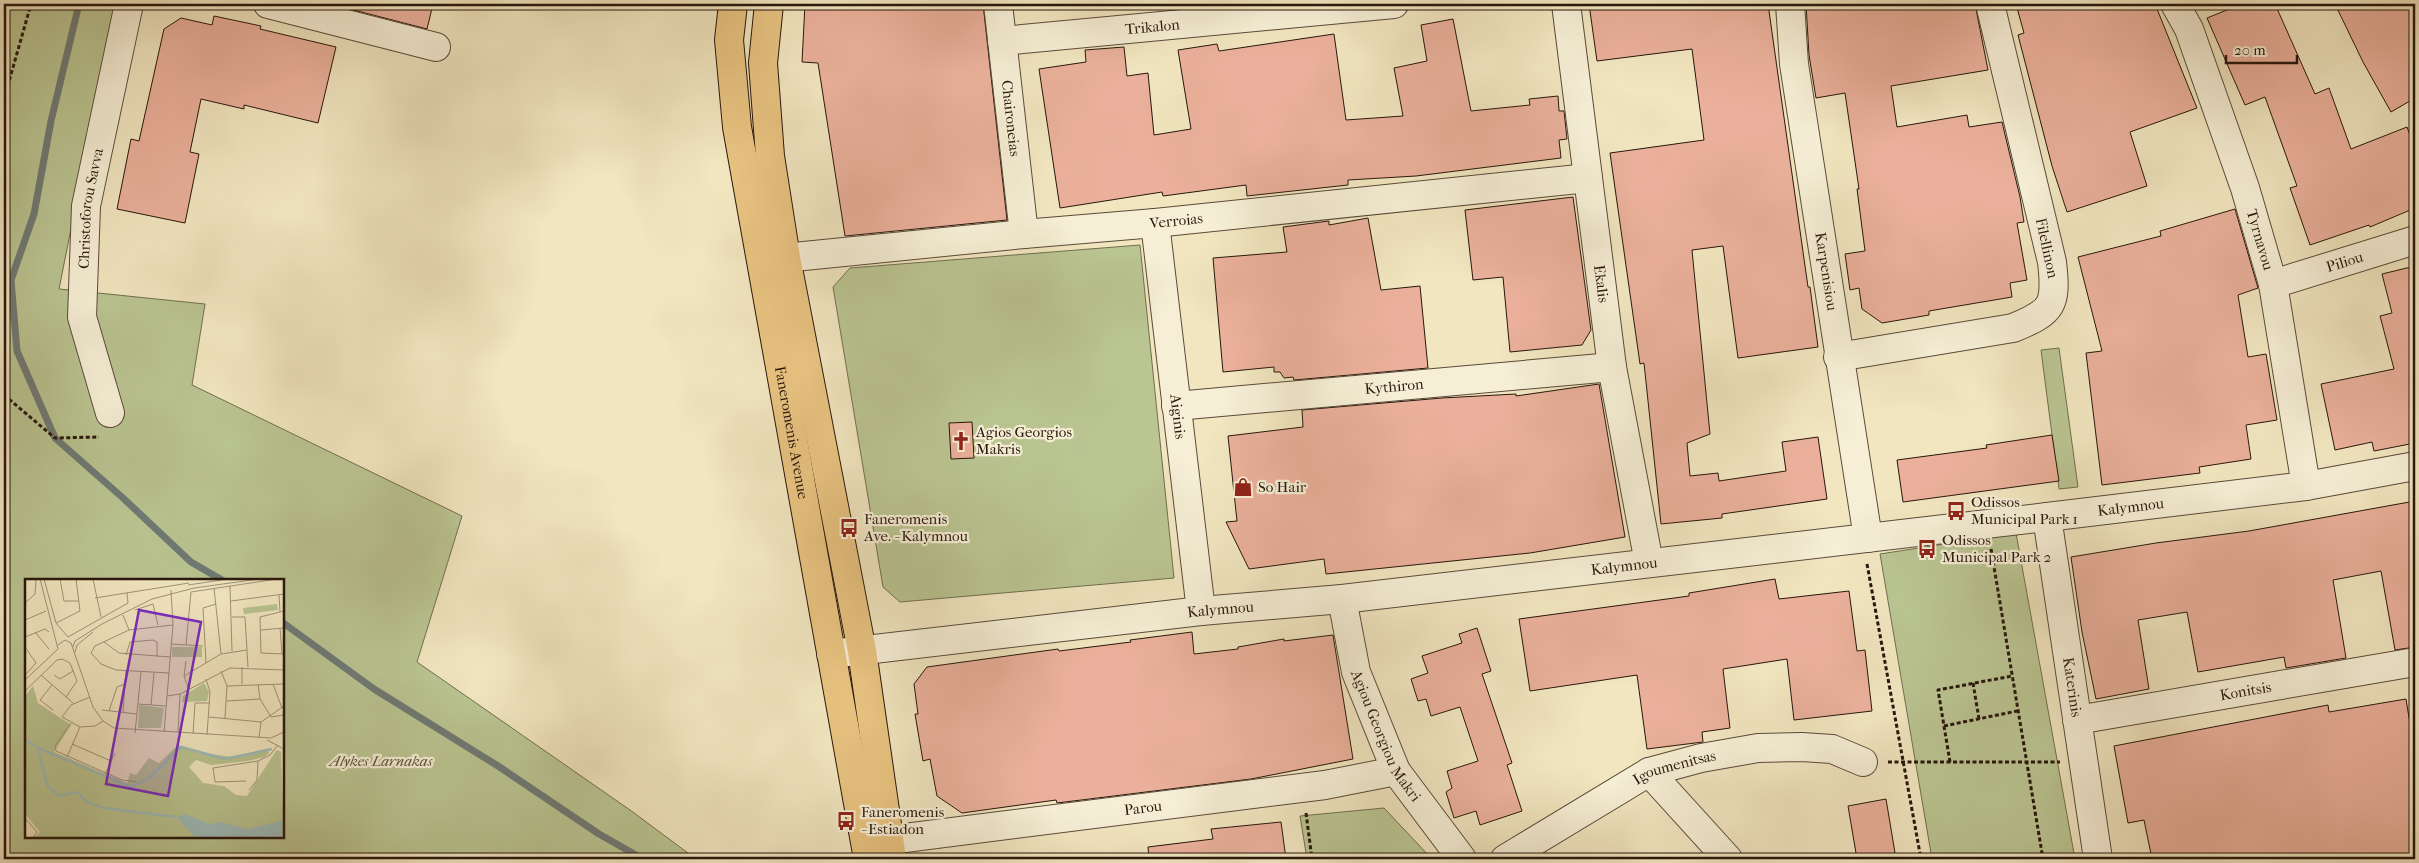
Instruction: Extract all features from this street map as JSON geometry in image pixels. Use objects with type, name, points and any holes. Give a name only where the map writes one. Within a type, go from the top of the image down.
[{"type":"main road","name":"Faneromenis Avenue","points":[[734,4],[729,40],[737,127],[774,259],[862,651],[890,850]]},
{"type":"main road","name":"Faneromenis Avenue","points":[[769,4],[763,63],[770,156],[774,259],[831,654],[868,859]]},
{"type":"street","name":"Christoforou Savva","points":[[108,425],[82,317],[86,206],[129,4]]},
{"type":"street","points":[[268,4],[321,10],[436,47]]},
{"type":"street","name":"Chaironeias","points":[[998,4],[1024,234]]},
{"type":"street","name":"Trikalon","points":[[1002,40],[1390,4]]},
{"type":"street","name":"Ekalis","points":[[1566,4],[1612,367],[1649,564]]},
{"type":"street","name":"Karpenisiou","points":[[1790,4],[1794,64],[1865,538]]},
{"type":"street","name":"Filellinon","points":[[1838,358],[2013,328],[2036,319],[2050,306],[2055,289],[2052,262],[1990,4]]},
{"type":"street","name":"Tyrnavou","points":[[2175,4],[2189,29],[2245,188],[2273,284],[2306,486]]},
{"type":"street","name":"Verroias","points":[[774,259],[1024,234],[1155,224],[1588,178]]},
{"type":"street","name":"Aiginis","points":[[1155,224],[1201,611]]},
{"type":"street","name":"Piliou","points":[[2273,284],[2415,240]]},
{"type":"street","name":"Kythiron","points":[[1176,406],[1612,367]]},
{"type":"street","name":"Kalymnou","points":[[831,654],[1201,611],[1342,599],[2047,517],[2306,486],[2415,466]]},
{"type":"street","name":"Katerinis","points":[[2047,517],[2098,859]]},
{"type":"street","name":"Agiou Georgiou Makri","points":[[1342,599],[1356,672],[1396,771],[1462,859]]},
{"type":"street","name":"Konitsis","points":[[2077,720],[2415,662]]},
{"type":"street","name":"Igoumenitsas","points":[[1505,859],[1648,772],[1701,758],[1758,748],[1802,747],[1832,749],[1863,762]]},
{"type":"street","name":"Parou","points":[[890,850],[1302,788],[1396,771]]},
{"type":"street","points":[[1648,772],[1728,859]]},
{"type":"path","points":[[4,100],[32,4]]},
{"type":"path","points":[[4,395],[55,438],[108,425]]},
{"type":"path","points":[[1987,524],[2043,859]]},
{"type":"path","points":[[1865,538],[1921,859]]},
{"type":"path","points":[[1950,762],[1938,690],[2012,676]]},
{"type":"path","points":[[1973,683],[1979,719]]},
{"type":"path","points":[[1944,726],[2017,711]]},
{"type":"path","points":[[1863,762],[2084,762]]},
{"type":"path","points":[[1302,788],[1312,859]]},
{"type":"green space","name":"Alykes Larnakas","points":[[4,4],[116,4],[59,289],[205,304],[192,385],[462,516],[417,662],[630,810],[696,859],[4,859]]},
{"type":"green space","points":[[1140,245],[1174,578],[900,602],[883,587],[833,287],[850,268]]},
{"type":"green space","points":[[2059,348],[2078,487],[2059,489],[2041,350]]},
{"type":"green space","points":[[2016,533],[2075,859],[1932,859],[1880,554]]},
{"type":"green space","points":[[1384,808],[1432,859],[1307,859],[1300,816]]},
{"type":"building","points":[[347,4],[433,4],[427,29],[346,8]]},
{"type":"building","points":[[805,4],[880,4],[880,7],[908,4],[983,4],[1007,220],[845,236],[818,63],[802,62]]},
{"type":"building","points":[[1589,4],[1768,4],[1818,347],[1738,358],[1723,246],[1692,250],[1710,434],[1687,443],[1690,476],[1718,473],[1719,481],[1786,471],[1782,442],[1818,437],[1827,499],[1722,514],[1722,518],[1661,524],[1644,363],[1640,364],[1610,153],[1704,140],[1692,49],[1597,61]]},
{"type":"building","points":[[1806,4],[1975,4],[1988,70],[1891,86],[1897,127],[1967,115],[1969,127],[2002,122],[2024,222],[2017,223],[2027,280],[2010,283],[2012,297],[1929,311],[1929,315],[1882,323],[1862,309],[1859,288],[1850,290],[1845,254],[1865,251],[1857,189],[1859,189],[1845,93],[1816,98],[1809,55]]},
{"type":"building","points":[[2016,4],[2155,4],[2197,108],[2130,132],[2147,186],[2067,212],[2052,166],[2018,35],[2024,33]]},
{"type":"building","points":[[2242,4],[2275,4],[2315,94],[2329,88],[2351,149],[2407,127],[2415,148],[2415,208],[2370,227],[2369,225],[2310,245],[2290,188],[2297,186],[2265,97],[2245,105],[2207,18]]},
{"type":"building","points":[[2335,4],[2415,4],[2415,98],[2391,112],[2363,62]]},
{"type":"building","points":[[214,16],[261,26],[260,29],[336,47],[318,123],[244,105],[244,109],[201,99],[190,152],[199,154],[185,223],[117,209],[131,139],[139,141],[164,29],[181,18],[212,25]]},
{"type":"building","points":[[1453,19],[1471,111],[1530,105],[1529,99],[1558,96],[1559,111],[1564,111],[1567,139],[1559,140],[1561,158],[1416,176],[1348,180],[1348,185],[1247,196],[1246,185],[1163,196],[1162,192],[1060,208],[1039,69],[1086,62],[1085,50],[1124,47],[1127,76],[1148,73],[1154,135],[1191,129],[1178,50],[1217,44],[1219,51],[1334,34],[1346,120],[1403,116],[1394,68],[1427,61],[1421,25]]},
{"type":"building","points":[[1573,197],[1591,330],[1582,345],[1510,352],[1503,277],[1473,280],[1465,210]]},
{"type":"building","points":[[2235,209],[2258,288],[2238,295],[2248,357],[2266,354],[2277,420],[2246,425],[2251,459],[2199,467],[2200,473],[2102,485],[2086,353],[2102,351],[2078,257],[2161,236],[2160,231]]},
{"type":"building","points":[[1368,218],[1381,290],[1420,286],[1428,368],[1294,380],[1293,377],[1284,378],[1280,372],[1274,372],[1274,367],[1223,372],[1213,258],[1287,252],[1283,227],[1329,221],[1329,225]]},
{"type":"building","points":[[2415,266],[2415,443],[2374,451],[2372,442],[2335,450],[2321,384],[2394,369],[2380,316],[2392,313],[2382,274]]},
{"type":"building","points":[[1599,384],[1625,537],[1530,553],[1326,574],[1324,559],[1249,569],[1226,522],[1237,521],[1228,436],[1303,427],[1302,410],[1442,398],[1516,394],[1516,396]]},
{"type":"building","name":"Agios Georgios Makris","points":[[972,422],[974,458],[951,459],[949,423]]},
{"type":"building","points":[[2052,435],[2059,481],[1903,502],[1897,460],[1987,448],[1986,445]]},
{"type":"building","points":[[2415,501],[2415,647],[2395,650],[2381,571],[2333,580],[2346,658],[2286,668],[2284,657],[2198,672],[2187,612],[2138,620],[2149,689],[2096,699],[2082,632],[2071,557],[2156,543],[2249,531]]},
{"type":"building","points":[[1775,579],[1779,599],[1849,591],[1857,651],[1865,650],[1872,711],[1794,720],[1787,659],[1723,669],[1730,728],[1702,732],[1703,742],[1647,749],[1637,675],[1530,691],[1519,619],[1689,596],[1689,593]]},
{"type":"building","points":[[1477,628],[1491,671],[1482,674],[1512,763],[1507,765],[1522,811],[1480,825],[1476,811],[1454,818],[1446,792],[1452,788],[1447,771],[1478,761],[1460,707],[1431,716],[1426,699],[1418,701],[1411,679],[1428,673],[1422,656],[1462,643],[1459,634]]},
{"type":"building","points":[[1192,632],[1194,654],[1238,649],[1238,647],[1284,639],[1284,641],[1333,635],[1353,759],[1251,779],[1057,803],[1056,800],[962,813],[937,796],[930,759],[923,761],[915,714],[918,714],[914,684],[927,667],[1058,649],[1059,651],[1131,642],[1130,640]]},
{"type":"building","points":[[2406,699],[2415,755],[2415,854],[2390,859],[2152,859],[2144,820],[2128,823],[2114,746],[2328,705],[2329,712]]},
{"type":"building","points":[[1886,799],[1896,859],[1857,859],[1848,806]]},
{"type":"building","points":[[1281,822],[1286,859],[1149,859],[1148,847],[1213,839],[1211,829]]},
{"type":"waterway","points":[[79,4],[51,121],[34,214],[11,280],[17,351],[55,438],[191,562],[220,579]]},
{"type":"waterway","points":[[284,623],[374,689],[498,766],[599,834],[643,859]]},
{"type":"place","name":"Agios Georgios Makris","points":[[961,441]]},
{"type":"place","name":"So Hair","points":[[1243,487]]},
{"type":"place","name":"Odissos Municipal Park 1","points":[[1956,511]]},
{"type":"place","name":"Faneromenis Ave. - Kalymnou","points":[[849,528]]},
{"type":"place","name":"Odissos Municipal Park 2","points":[[1927,549]]},
{"type":"place","name":"Faneromenis - Estiadon","points":[[846,821]]}]
